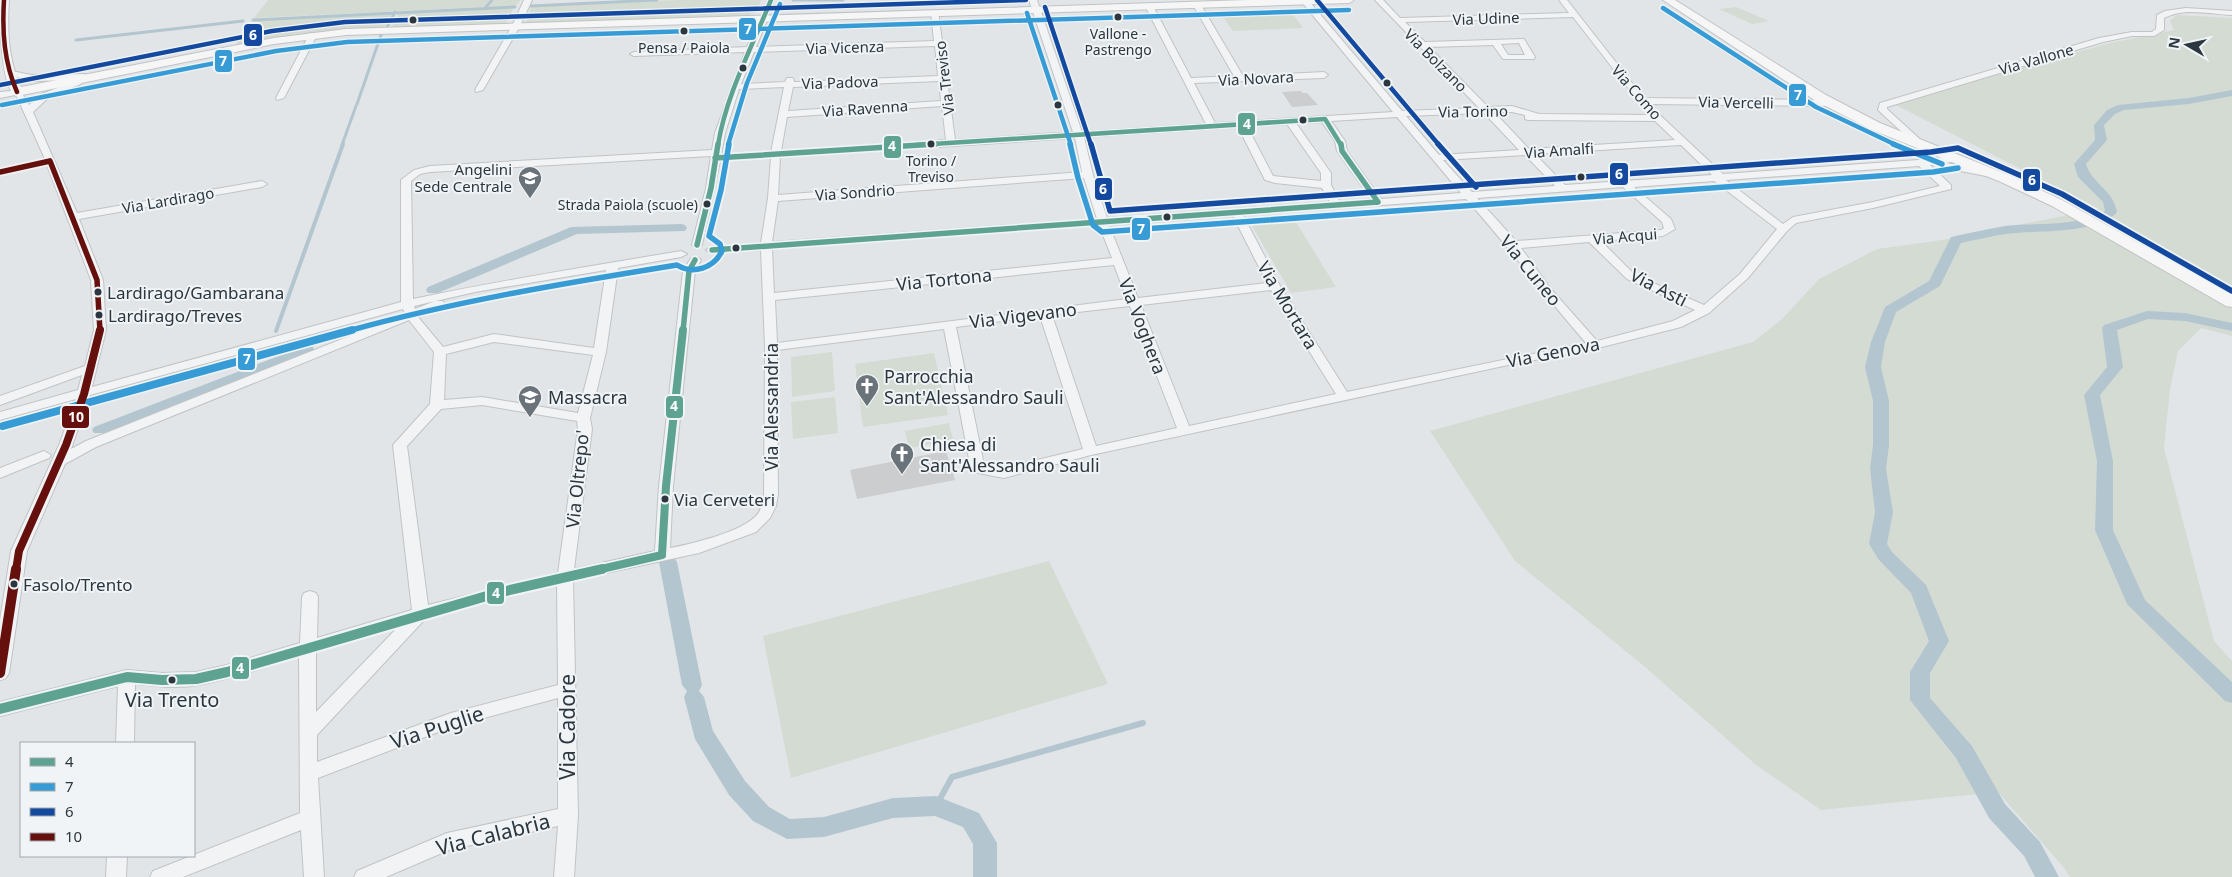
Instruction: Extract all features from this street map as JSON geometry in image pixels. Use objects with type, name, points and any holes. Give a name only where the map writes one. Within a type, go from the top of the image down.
[{"type":"street","points":[[0,672],[7,583],[19,551],[59,461],[84,394],[100,330],[97,280],[74,217],[28,111],[17,92],[2,49],[1,21],[4,0]]},
{"type":"street","points":[[479,90],[516,26],[528,0]]},
{"type":"street","points":[[697,245],[711,188],[720,133],[750,50],[771,0]]},
{"type":"street","points":[[0,95],[313,35],[516,26],[935,13],[1034,5],[1149,6],[1349,0]]},
{"type":"street","name":"Via Bolzano","points":[[1379,0],[1561,187]]},
{"type":"street","name":"Via Como","points":[[1563,0],[1642,101],[1658,118],[1718,177],[1783,228]]},
{"type":"street","points":[[1668,0],[1831,103],[1875,126],[2006,179],[2057,203],[2232,302]]},
{"type":"street","name":"Via Cuneo","points":[[1305,1],[1398,114],[1513,246],[1547,291],[1594,345]]},
{"type":"street","name":"Via Voghera","points":[[1034,5],[1078,131],[1088,175],[1103,222],[1184,430]]},
{"type":"street","points":[[1197,5],[1240,79]]},
{"type":"street","points":[[1149,6],[1212,126]]},
{"type":"street","name":"Via Vallone","points":[[1920,144],[1882,110],[1884,105],[2102,40],[2132,34],[2154,34],[2160,30],[2160,17],[2166,13],[2200,11],[2232,13]]},
{"type":"street","name":"Via Treviso","points":[[935,13],[951,139]]},
{"type":"street","name":"Via Udine","points":[[1397,20],[1575,16]]},
{"type":"street","points":[[280,98],[313,35]]},
{"type":"street","points":[[1421,45],[1495,42]]},
{"type":"street","name":"Via Vicenza","points":[[634,54],[940,43]]},
{"type":"street","points":[[10,72],[31,78],[92,77]]},
{"type":"street","name":"Via Novara","points":[[1189,81],[1324,75]]},
{"type":"street","name":"Via Padova","points":[[737,84],[943,76]]},
{"type":"street","points":[[28,111],[45,96],[92,77]]},
{"type":"street","name":"Via Alessandria","points":[[308,648],[421,613],[565,576],[699,548],[751,528],[763,518],[769,506],[771,494],[770,296],[766,246],[773,198],[776,151],[789,82]]},
{"type":"street","name":"Via Vercelli","points":[[1642,101],[1831,103]]},
{"type":"street","name":"Via Ravenna","points":[[784,114],[946,103]]},
{"type":"street","name":"Via Torino","points":[[1328,123],[1398,114],[1512,109],[1536,116]]},
{"type":"street","name":"Via Torino","points":[[409,310],[406,180],[416,172],[430,169],[648,156],[776,151],[1078,131],[1120,126],[1140,130],[1290,122],[1406,122],[1536,116],[1658,118]]},
{"type":"street","points":[[1290,122],[1326,173],[1326,185],[1337,205]]},
{"type":"street","points":[[1328,123],[1340,141],[1342,151],[1378,202]]},
{"type":"street","points":[[1241,124],[1269,178],[1326,185]]},
{"type":"street","name":"Via Amalfi","points":[[1436,158],[1683,142]]},
{"type":"street","points":[[681,254],[685,258],[696,260],[707,256],[712,250],[1956,158]]},
{"type":"street","points":[[0,172],[50,161]]},
{"type":"street","points":[[1922,162],[1958,166],[2006,179]]},
{"type":"street","name":"Via Genova","points":[[949,324],[978,470],[1004,473],[1184,430],[1508,361],[1594,345],[1677,324],[1705,310],[1744,276],[1783,228],[1793,220],[1873,205],[1947,187],[1922,162]]},
{"type":"street","name":"Via Sondrio","points":[[773,198],[1088,175]]},
{"type":"street","name":"Via Acqui","points":[[1513,246],[1663,233],[1670,229],[1666,221],[1624,183]]},
{"type":"street","name":"Via Lardirago","points":[[74,217],[262,184]]},
{"type":"street","name":"Via Mortara","points":[[1236,212],[1274,286],[1344,397]]},
{"type":"street","name":"Via Asti","points":[[1593,240],[1631,277],[1705,310]]},
{"type":"street","points":[[0,416],[409,310],[475,289],[613,264],[681,254],[685,248],[697,245],[708,246],[712,250]]},
{"type":"street","points":[[662,555],[666,486],[689,271],[696,260]]},
{"type":"street","name":"Via Tortona","points":[[770,296],[1118,261]]},
{"type":"street","name":"Via Oltrepo'","points":[[565,576],[586,429],[583,418],[600,352],[613,264]]},
{"type":"street","name":"Via Vigevano","points":[[771,347],[1044,312],[1274,286]]},
{"type":"street","points":[[309,731],[421,613],[400,445],[437,405],[440,352],[409,310]]},
{"type":"street","points":[[59,461],[91,444],[409,310]]},
{"type":"street","points":[[1044,312],[1091,451]]},
{"type":"street","points":[[440,352],[494,338],[600,352]]},
{"type":"street","points":[[0,401],[90,368]]},
{"type":"street","points":[[437,405],[482,401],[583,418]]},
{"type":"street","points":[[0,473],[44,455]]},
{"type":"street","name":"Via Cadore","points":[[564,877],[568,815],[565,576]]},
{"type":"street","points":[[310,597],[308,648],[309,773],[314,877]]},
{"type":"street","points":[[0,708],[127,677],[162,680],[196,678],[227,672],[308,648]]},
{"type":"street","points":[[125,742],[127,677]]},
{"type":"street","name":"Via Puglie","points":[[309,773],[451,720],[567,689]]},
{"type":"street","name":"Via Calabria","points":[[364,877],[447,842],[568,815]]},
{"type":"street","points":[[160,877],[310,818]]},
{"type":"street","points":[[116,877],[117,857]]},
{"type":"shaded area","points":[[268,0],[490,0],[484,7],[254,18]]},
{"type":"shaded area","points":[[494,0],[521,0],[514,7],[506,24],[391,29],[399,13],[487,8]]},
{"type":"shaded area","points":[[676,0],[761,0],[757,12],[743,17],[530,24],[526,22],[531,7]]},
{"type":"shaded area","points":[[1736,7],[1769,21],[1752,24],[1719,9]]},
{"type":"shaded area","points":[[392,13],[383,29],[234,48],[251,21]]},
{"type":"shaded area","points":[[1292,13],[1303,28],[1233,31],[1223,17]]},
{"type":"shaded area","points":[[2177,15],[2232,18],[2232,336],[2201,328],[2178,351],[2170,389],[2164,448],[2214,641],[2232,661],[2232,877],[2070,877],[1998,792],[1821,810],[1755,764],[1644,666],[1515,561],[1430,431],[1753,342],[1782,319],[1819,279],[1877,249],[1942,240],[2099,209],[1892,103],[2110,43],[2174,30],[2170,21]]},
{"type":"shaded area","points":[[1291,214],[1336,287],[1291,293],[1247,217]]},
{"type":"shaded area","points":[[832,352],[835,391],[792,397],[791,357]]},
{"type":"shaded area","points":[[934,353],[948,415],[863,427],[855,364]]},
{"type":"shaded area","points":[[835,397],[838,433],[793,439],[791,402]]},
{"type":"shaded area","points":[[949,423],[953,440],[909,448],[905,431]]},
{"type":"shaded area","points":[[1049,561],[1108,684],[791,778],[763,636]]},
{"type":"building","points":[[1301,91],[1302,93],[1307,93],[1318,105],[1292,107],[1282,92]]},
{"type":"building","name":"Chiesa di Sant'Alessandro Sauli","points":[[946,451],[955,480],[857,499],[850,470]]},
{"type":"waterway","points":[[485,8],[492,0]]},
{"type":"waterway","points":[[531,6],[657,0]]},
{"type":"waterway","points":[[793,0],[843,0]]},
{"type":"waterway","points":[[394,13],[515,7]]},
{"type":"waterway","points":[[253,20],[394,13]]},
{"type":"waterway","points":[[386,29],[394,13]]},
{"type":"waterway","points":[[76,40],[243,21]]},
{"type":"waterway","points":[[357,104],[381,35]]},
{"type":"waterway","points":[[2047,877],[2032,849],[1997,811],[1964,752],[1920,700],[1920,672],[1939,641],[1919,590],[1885,556],[1878,544],[1884,512],[1878,469],[1881,445],[1881,401],[1873,367],[1878,342],[1890,310],[1935,283],[1956,240],[2005,230],[2060,227],[2087,223],[2111,212],[2109,201],[2095,185],[2084,177],[2080,164],[2101,140],[2099,125],[2111,112],[2122,107],[2189,101],[2232,93]]},
{"type":"waterway","points":[[342,145],[356,106]]},
{"type":"waterway","points":[[276,331],[343,144]]},
{"type":"waterway","points":[[433,290],[575,230],[681,228]]},
{"type":"waterway","points":[[2232,327],[2185,317],[2147,315],[2109,328],[2115,367],[2092,395],[2105,461],[2104,530],[2137,604],[2232,695]]},
{"type":"waterway","points":[[100,430],[307,349]]},
{"type":"waterway","points":[[668,562],[692,685]]},
{"type":"waterway","points":[[694,697],[703,733],[737,788],[761,814],[787,829],[824,827],[893,808],[936,806],[971,820],[985,843],[985,877]]},
{"type":"waterway","points":[[936,806],[952,777],[1143,723]]},
{"type":"transit line","name":"10","points":[[4,0],[4,47],[12,81],[17,92]]},
{"type":"transit line","name":"4","points":[[697,245],[711,188],[720,133],[738,79],[771,0]]},
{"type":"transit line","name":"6","points":[[0,85],[272,31],[345,22],[1026,0]]},
{"type":"transit line","name":"6","points":[[1317,0],[1476,187]]},
{"type":"transit line","name":"7","points":[[3,426],[409,314],[545,287],[677,265],[689,270],[696,270],[709,265],[719,257],[722,251],[720,244],[709,236],[721,190],[730,135],[747,83],[780,4]]},
{"type":"transit line","name":"6","points":[[1045,7],[1088,132],[1110,211],[1931,152],[1958,148],[2062,194],[2232,291]]},
{"type":"transit line","name":"7","points":[[1663,8],[1816,107],[1871,135],[1942,164]]},
{"type":"transit line","name":"7","points":[[2,105],[276,51],[347,42],[1349,10]]},
{"type":"transit line","name":"7","points":[[1027,13],[1069,138],[1078,178],[1093,225],[1102,232],[1933,172],[1958,168]]},
{"type":"transit line","name":"4","points":[[715,158],[1325,119],[1340,141],[1342,151],[1378,202]]},
{"type":"transit line","name":"10","points":[[0,172],[50,161]]},
{"type":"transit line","name":"10","points":[[0,673],[19,551],[66,445],[84,394],[100,330],[97,280],[50,161]]},
{"type":"transit line","name":"4","points":[[712,250],[1378,202]]},
{"type":"transit line","name":"4","points":[[662,555],[666,486],[689,271],[695,260]]},
{"type":"transit line","name":"4","points":[[0,709],[127,677],[162,680],[196,679],[227,672],[497,593],[662,555]]},
{"type":"place","name":"Vallone - Pastrengo","points":[[1118,17]]},
{"type":"place","name":"Pensa / Paiola","points":[[684,31]]},
{"type":"place","name":"Torino / Treviso","points":[[931,144]]},
{"type":"place","name":"Angelini Sede Centrale","points":[[530,199]]},
{"type":"place","name":"Strada Paiola (scuole)","points":[[707,204]]},
{"type":"place","name":"Lardirago/Gambarana","points":[[98,292]]},
{"type":"place","name":"Lardirago/Treves","points":[[99,315]]},
{"type":"place","name":"Parrocchia Sant'Alessandro Sauli","points":[[867,407]]},
{"type":"place","name":"Massacra","points":[[530,418]]},
{"type":"place","name":"Chiesa di Sant'Alessandro Sauli","points":[[902,475]]},
{"type":"place","name":"Via Cerveteri","points":[[665,499]]},
{"type":"place","name":"Fasolo/Trento","points":[[14,584]]},
{"type":"place","name":"Via Trento","points":[[172,680]]}]
